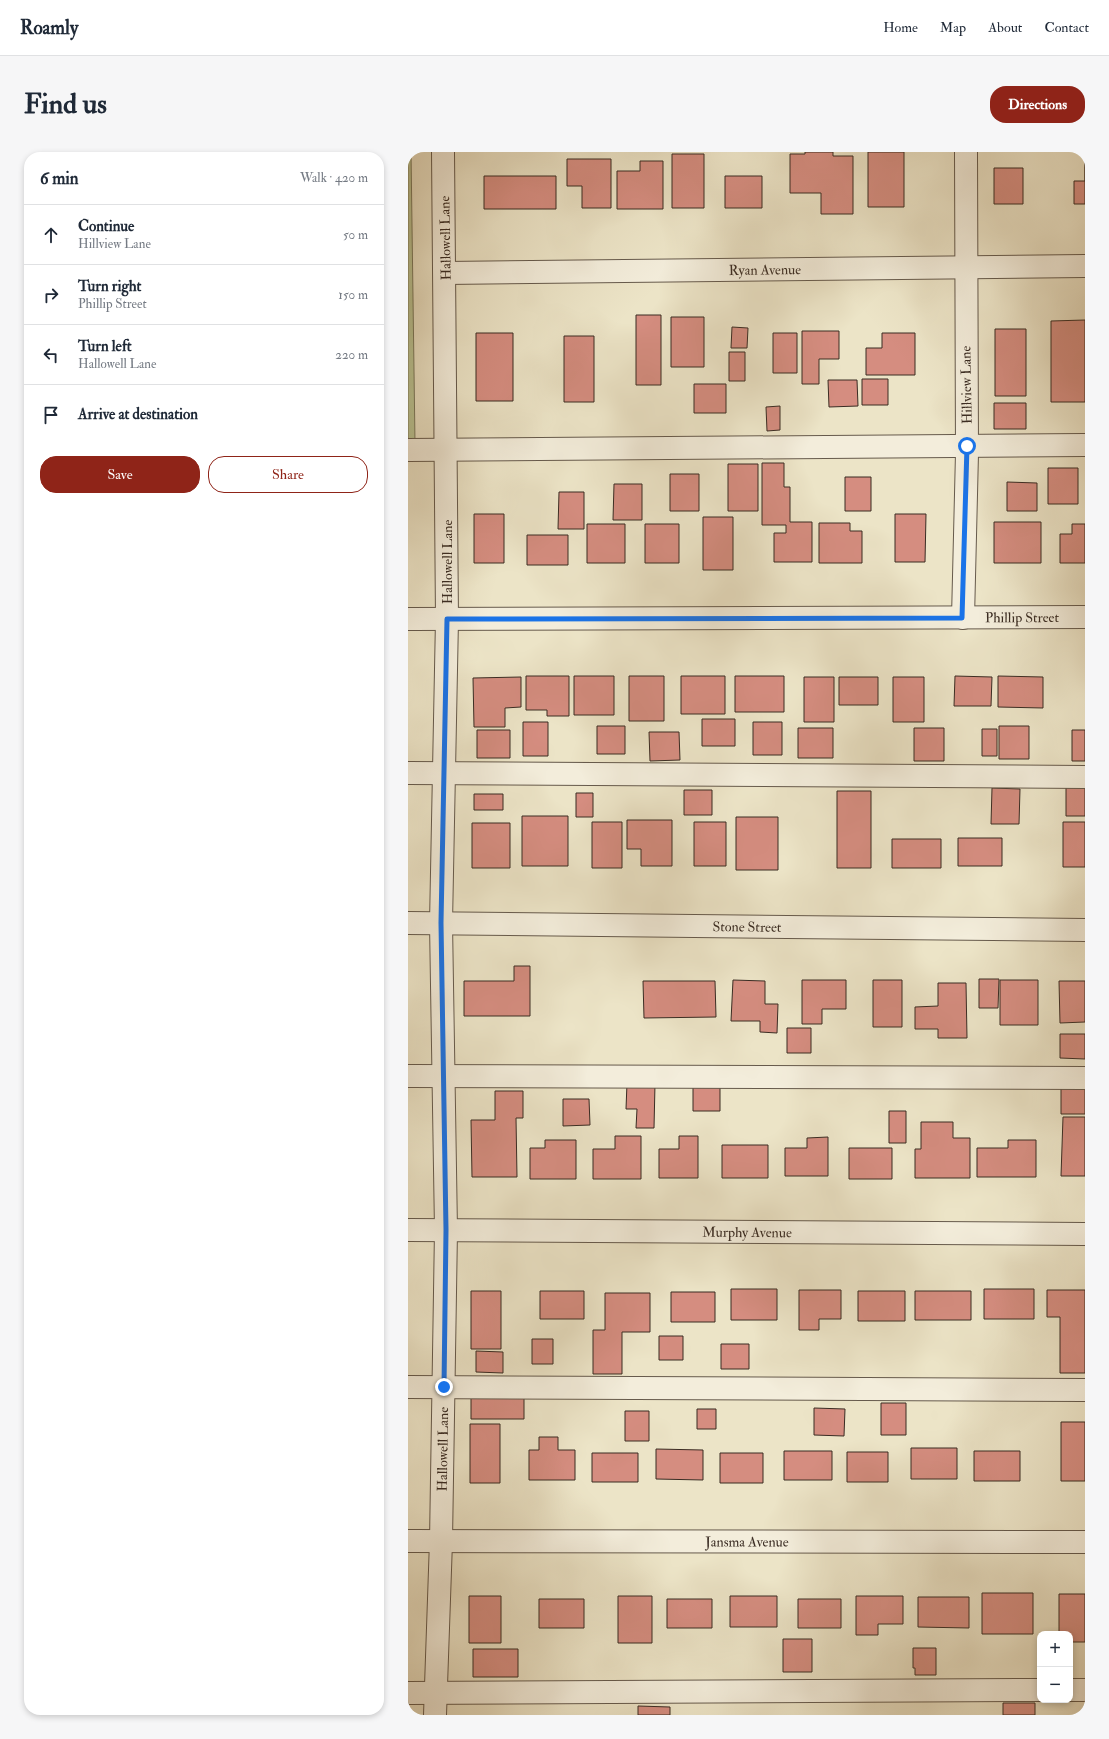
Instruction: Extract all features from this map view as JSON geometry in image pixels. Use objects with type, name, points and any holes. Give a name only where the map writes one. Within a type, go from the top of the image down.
[{"type":"street","name":"Hallowell Lane","points":[[435,1715],[441,1541],[446,1230],[441,923],[447,619],[443,152]]},
{"type":"street","name":"Hillview Lane","points":[[962,618],[967,446],[965,266],[966,152]]},
{"type":"street","name":"Ryan Avenue","points":[[445,273],[965,266],[1085,266]]},
{"type":"street","points":[[408,450],[1085,446]]},
{"type":"street","name":"Phillip Street","points":[[408,620],[1085,617]]},
{"type":"street","points":[[408,773],[1085,777]]},
{"type":"street","name":"Stone Street","points":[[408,923],[1085,930]]},
{"type":"street","points":[[408,1076],[1085,1078]]},
{"type":"street","name":"Murphy Avenue","points":[[408,1230],[1085,1234]]},
{"type":"street","points":[[408,1387],[1085,1390]]},
{"type":"street","name":"Jansma Avenue","points":[[408,1541],[1085,1542]]},
{"type":"street","points":[[408,1693],[1037,1690]]},
{"type":"street","points":[[1073,1690],[1085,1690]]},
{"type":"green space","points":[[408,152],[411,152],[415,443],[408,443]]},
{"type":"building","points":[[805,152],[833,152],[833,156],[853,156],[853,214],[821,214],[821,193],[790,193],[790,154],[805,154]]},
{"type":"building","points":[[868,152],[904,152],[904,207],[868,207]]},
{"type":"building","points":[[672,154],[704,154],[704,208],[672,208]]},
{"type":"building","points":[[567,159],[611,159],[611,208],[582,208],[582,186],[567,186]]},
{"type":"building","points":[[640,161],[663,161],[663,209],[617,209],[617,171],[640,171]]},
{"type":"building","points":[[994,168],[1023,168],[1023,204],[994,204]]},
{"type":"building","points":[[484,176],[556,176],[556,209],[484,209]]},
{"type":"building","points":[[725,176],[762,176],[762,208],[725,208]]},
{"type":"building","points":[[1074,181],[1085,181],[1085,204],[1074,204]]},
{"type":"building","points":[[636,315],[661,315],[661,385],[636,385]]},
{"type":"building","points":[[671,317],[704,317],[704,367],[671,367]]},
{"type":"building","points":[[1085,320],[1085,402],[1051,402],[1051,321]]},
{"type":"building","points":[[732,327],[748,328],[747,348],[731,348]]},
{"type":"building","points":[[995,329],[1026,329],[1026,396],[995,396]]},
{"type":"building","points":[[802,331],[839,331],[839,359],[819,359],[819,384],[802,384]]},
{"type":"building","points":[[476,333],[513,333],[513,401],[476,401]]},
{"type":"building","points":[[773,333],[797,333],[797,373],[773,373]]},
{"type":"building","points":[[882,333],[915,333],[915,375],[866,375],[866,348],[882,348]]},
{"type":"building","points":[[564,336],[594,336],[594,402],[564,402]]},
{"type":"building","points":[[729,352],[745,352],[745,381],[729,381]]},
{"type":"building","points":[[862,379],[888,379],[888,405],[862,405]]},
{"type":"building","points":[[828,380],[857,380],[858,406],[829,407]]},
{"type":"building","points":[[694,384],[726,384],[726,413],[694,413]]},
{"type":"building","points":[[994,403],[1026,403],[1026,429],[994,429]]},
{"type":"building","points":[[780,406],[780,430],[767,431],[766,407]]},
{"type":"building","points":[[762,463],[784,463],[784,487],[790,487],[790,522],[812,522],[812,562],[774,562],[774,533],[786,533],[786,525],[762,525]]},
{"type":"building","points":[[728,464],[758,464],[758,511],[728,511]]},
{"type":"building","points":[[1048,468],[1078,468],[1078,504],[1048,504]]},
{"type":"building","points":[[670,474],[699,474],[699,511],[670,511]]},
{"type":"building","points":[[845,477],[871,477],[871,511],[845,511]]},
{"type":"building","points":[[1007,482],[1037,483],[1037,511],[1007,511]]},
{"type":"building","points":[[614,484],[642,484],[642,520],[613,520]]},
{"type":"building","points":[[559,492],[584,492],[584,529],[558,529]]},
{"type":"building","points":[[474,514],[504,514],[504,563],[474,563]]},
{"type":"building","points":[[895,514],[926,514],[925,562],[895,562]]},
{"type":"building","points":[[703,517],[733,517],[733,570],[703,570]]},
{"type":"building","points":[[994,522],[1041,522],[1041,563],[994,563]]},
{"type":"building","points":[[819,523],[850,523],[850,531],[862,531],[862,563],[819,563]]},
{"type":"building","points":[[587,524],[625,524],[625,563],[587,563]]},
{"type":"building","points":[[645,524],[679,524],[679,563],[645,563]]},
{"type":"building","points":[[1072,524],[1085,524],[1085,563],[1060,563],[1060,534],[1072,534]]},
{"type":"building","points":[[527,535],[568,535],[568,565],[527,565]]},
{"type":"building","points":[[526,676],[569,676],[569,716],[547,716],[547,710],[526,710]]},
{"type":"building","points":[[574,676],[614,676],[614,715],[574,715]]},
{"type":"building","points":[[629,676],[664,676],[664,721],[629,721]]},
{"type":"building","points":[[681,676],[725,676],[725,714],[681,714]]},
{"type":"building","points":[[735,676],[784,676],[784,712],[735,712]]},
{"type":"building","points":[[955,676],[992,677],[991,706],[954,706]]},
{"type":"building","points":[[998,676],[1043,677],[1043,708],[998,707]]},
{"type":"building","points":[[521,677],[521,707],[505,708],[505,727],[474,727],[473,678]]},
{"type":"building","points":[[804,677],[834,677],[834,722],[804,722]]},
{"type":"building","points":[[839,677],[878,677],[878,705],[839,705]]},
{"type":"building","points":[[893,677],[924,677],[924,722],[893,722]]},
{"type":"building","points":[[702,719],[735,719],[735,746],[702,746]]},
{"type":"building","points":[[523,722],[548,722],[548,756],[523,756]]},
{"type":"building","points":[[753,722],[782,722],[782,755],[753,755]]},
{"type":"building","points":[[597,726],[625,726],[625,754],[597,754]]},
{"type":"building","points":[[999,726],[1029,726],[1029,759],[999,759]]},
{"type":"building","points":[[798,728],[833,728],[833,758],[798,758]]},
{"type":"building","points":[[914,728],[944,728],[944,761],[914,761]]},
{"type":"building","points":[[982,729],[997,729],[997,756],[982,756]]},
{"type":"building","points":[[477,730],[510,730],[510,758],[477,758]]},
{"type":"building","points":[[1072,730],[1085,730],[1085,761],[1072,761]]},
{"type":"building","points":[[649,732],[679,732],[680,760],[650,761]]},
{"type":"building","points":[[1066,785],[1085,785],[1085,816],[1066,816]]},
{"type":"building","points":[[992,788],[1020,789],[1019,824],[991,824]]},
{"type":"building","points":[[684,790],[712,790],[712,815],[684,815]]},
{"type":"building","points":[[837,791],[871,791],[871,868],[837,868]]},
{"type":"building","points":[[576,793],[593,793],[593,817],[576,817]]},
{"type":"building","points":[[474,794],[503,794],[503,810],[474,810]]},
{"type":"building","points":[[522,816],[568,816],[568,866],[522,866]]},
{"type":"building","points":[[736,817],[778,817],[778,870],[736,870]]},
{"type":"building","points":[[627,820],[672,820],[672,866],[641,866],[641,849],[627,849]]},
{"type":"building","points":[[592,822],[622,822],[622,868],[592,868]]},
{"type":"building","points":[[694,822],[726,822],[726,866],[694,866]]},
{"type":"building","points":[[1063,822],[1085,822],[1085,867],[1063,867]]},
{"type":"building","points":[[472,823],[510,823],[510,868],[472,868]]},
{"type":"building","points":[[958,838],[1002,838],[1002,866],[958,866]]},
{"type":"building","points":[[892,839],[941,839],[941,868],[892,868]]},
{"type":"building","points":[[514,966],[530,966],[530,1016],[464,1016],[464,981],[514,981]]},
{"type":"building","points":[[979,979],[999,979],[998,1008],[979,1008]]},
{"type":"building","points":[[733,980],[765,981],[765,1004],[778,1004],[777,1033],[760,1032],[760,1021],[731,1021]]},
{"type":"building","points":[[802,980],[846,980],[846,1009],[822,1009],[822,1024],[802,1024]]},
{"type":"building","points":[[873,980],[902,980],[902,1027],[873,1027]]},
{"type":"building","points":[[1000,980],[1038,980],[1038,1025],[1000,1025]]},
{"type":"building","points":[[643,981],[715,981],[716,1017],[644,1018]]},
{"type":"building","points":[[1059,981],[1085,981],[1085,1022],[1060,1023]]},
{"type":"building","points":[[938,983],[966,983],[967,1038],[938,1038],[938,1029],[915,1029],[915,1007],[938,1006]]},
{"type":"building","points":[[787,1028],[811,1028],[811,1053],[787,1053]]},
{"type":"building","points":[[1060,1034],[1085,1034],[1085,1059],[1060,1058]]},
{"type":"building","points":[[693,1082],[720,1083],[720,1111],[693,1111]]},
{"type":"building","points":[[627,1083],[655,1084],[654,1128],[636,1128],[637,1109],[626,1109]]},
{"type":"building","points":[[1061,1086],[1085,1086],[1085,1114],[1061,1114]]},
{"type":"building","points":[[495,1091],[523,1091],[523,1118],[516,1118],[517,1177],[472,1177],[471,1120],[495,1120]]},
{"type":"building","points":[[563,1099],[589,1099],[590,1125],[563,1126]]},
{"type":"building","points":[[889,1111],[906,1111],[906,1143],[889,1143]]},
{"type":"building","points":[[1063,1117],[1085,1117],[1085,1176],[1061,1176]]},
{"type":"building","points":[[921,1122],[953,1122],[953,1138],[970,1138],[970,1178],[915,1178],[915,1149],[921,1149]]},
{"type":"building","points":[[615,1136],[641,1136],[641,1179],[593,1179],[593,1149],[615,1149]]},
{"type":"building","points":[[679,1136],[698,1136],[698,1178],[659,1178],[659,1149],[679,1149]]},
{"type":"building","points":[[828,1137],[828,1176],[785,1176],[785,1148],[807,1148],[807,1138]]},
{"type":"building","points":[[545,1140],[576,1140],[576,1179],[530,1179],[530,1148],[545,1148]]},
{"type":"building","points":[[1008,1140],[1036,1140],[1036,1177],[977,1177],[977,1148],[1008,1148]]},
{"type":"building","points":[[722,1145],[768,1145],[768,1178],[722,1178]]},
{"type":"building","points":[[849,1148],[892,1148],[892,1179],[849,1179]]},
{"type":"building","points":[[731,1289],[777,1289],[777,1320],[731,1320]]},
{"type":"building","points":[[984,1289],[1034,1289],[1034,1319],[984,1319]]},
{"type":"building","points":[[799,1290],[841,1290],[841,1319],[819,1319],[819,1330],[799,1330]]},
{"type":"building","points":[[1047,1290],[1085,1290],[1085,1373],[1060,1373],[1060,1317],[1047,1317]]},
{"type":"building","points":[[471,1291],[501,1291],[501,1349],[471,1349]]},
{"type":"building","points":[[540,1291],[584,1291],[584,1319],[540,1319]]},
{"type":"building","points":[[858,1291],[905,1291],[905,1321],[858,1321]]},
{"type":"building","points":[[915,1291],[971,1291],[971,1320],[915,1320]]},
{"type":"building","points":[[671,1292],[715,1292],[715,1322],[671,1322]]},
{"type":"building","points":[[605,1293],[650,1293],[650,1332],[622,1332],[622,1374],[593,1374],[593,1330],[605,1330]]},
{"type":"building","points":[[659,1336],[683,1336],[683,1360],[659,1360]]},
{"type":"building","points":[[532,1339],[553,1339],[553,1364],[532,1364]]},
{"type":"building","points":[[721,1344],[749,1344],[749,1369],[721,1369]]},
{"type":"building","points":[[476,1351],[503,1352],[503,1373],[476,1372]]},
{"type":"building","points":[[471,1396],[524,1396],[524,1419],[471,1419]]},
{"type":"building","points":[[881,1403],[906,1403],[906,1435],[881,1435]]},
{"type":"building","points":[[814,1408],[845,1409],[844,1436],[814,1435]]},
{"type":"building","points":[[697,1409],[716,1409],[716,1429],[697,1429]]},
{"type":"building","points":[[625,1411],[649,1411],[649,1441],[625,1441]]},
{"type":"building","points":[[1061,1422],[1085,1422],[1085,1481],[1061,1481]]},
{"type":"building","points":[[470,1424],[500,1424],[500,1483],[470,1483]]},
{"type":"building","points":[[539,1437],[558,1437],[558,1450],[575,1450],[575,1480],[529,1480],[529,1450],[539,1450]]},
{"type":"building","points":[[911,1448],[957,1448],[957,1479],[911,1479]]},
{"type":"building","points":[[656,1449],[703,1450],[703,1480],[656,1479]]},
{"type":"building","points":[[784,1451],[832,1451],[832,1480],[784,1480]]},
{"type":"building","points":[[974,1451],[1020,1451],[1020,1481],[974,1481]]},
{"type":"building","points":[[847,1452],[888,1452],[888,1482],[847,1482]]},
{"type":"building","points":[[592,1453],[638,1453],[638,1482],[592,1482]]},
{"type":"building","points":[[720,1453],[763,1453],[763,1483],[720,1483]]},
{"type":"building","points":[[982,1593],[1033,1593],[1033,1634],[982,1634]]},
{"type":"building","points":[[1059,1594],[1085,1594],[1085,1642],[1073,1642],[1073,1631],[1059,1631]]},
{"type":"building","points":[[469,1596],[501,1596],[501,1643],[469,1643]]},
{"type":"building","points":[[618,1596],[652,1596],[652,1643],[618,1643]]},
{"type":"building","points":[[730,1596],[777,1596],[777,1627],[730,1627]]},
{"type":"building","points":[[856,1596],[903,1596],[903,1624],[878,1624],[878,1635],[856,1635]]},
{"type":"building","points":[[918,1597],[969,1597],[969,1628],[918,1627]]},
{"type":"building","points":[[539,1599],[584,1599],[584,1628],[539,1628]]},
{"type":"building","points":[[667,1599],[712,1599],[712,1628],[667,1628]]},
{"type":"building","points":[[798,1599],[841,1599],[841,1628],[798,1628]]},
{"type":"building","points":[[783,1639],[812,1639],[812,1672],[783,1672]]},
{"type":"building","points":[[913,1648],[936,1648],[936,1675],[915,1675],[915,1668],[913,1668]]},
{"type":"building","points":[[473,1649],[518,1649],[518,1677],[473,1677]]},
{"type":"building","points":[[1003,1703],[1035,1703],[1035,1715],[1003,1715]]},
{"type":"building","points":[[638,1706],[670,1707],[670,1715],[638,1715]]},
{"type":"route","points":[[444,1387],[446,1230],[441,923],[447,619],[962,618],[967,446]]}]
